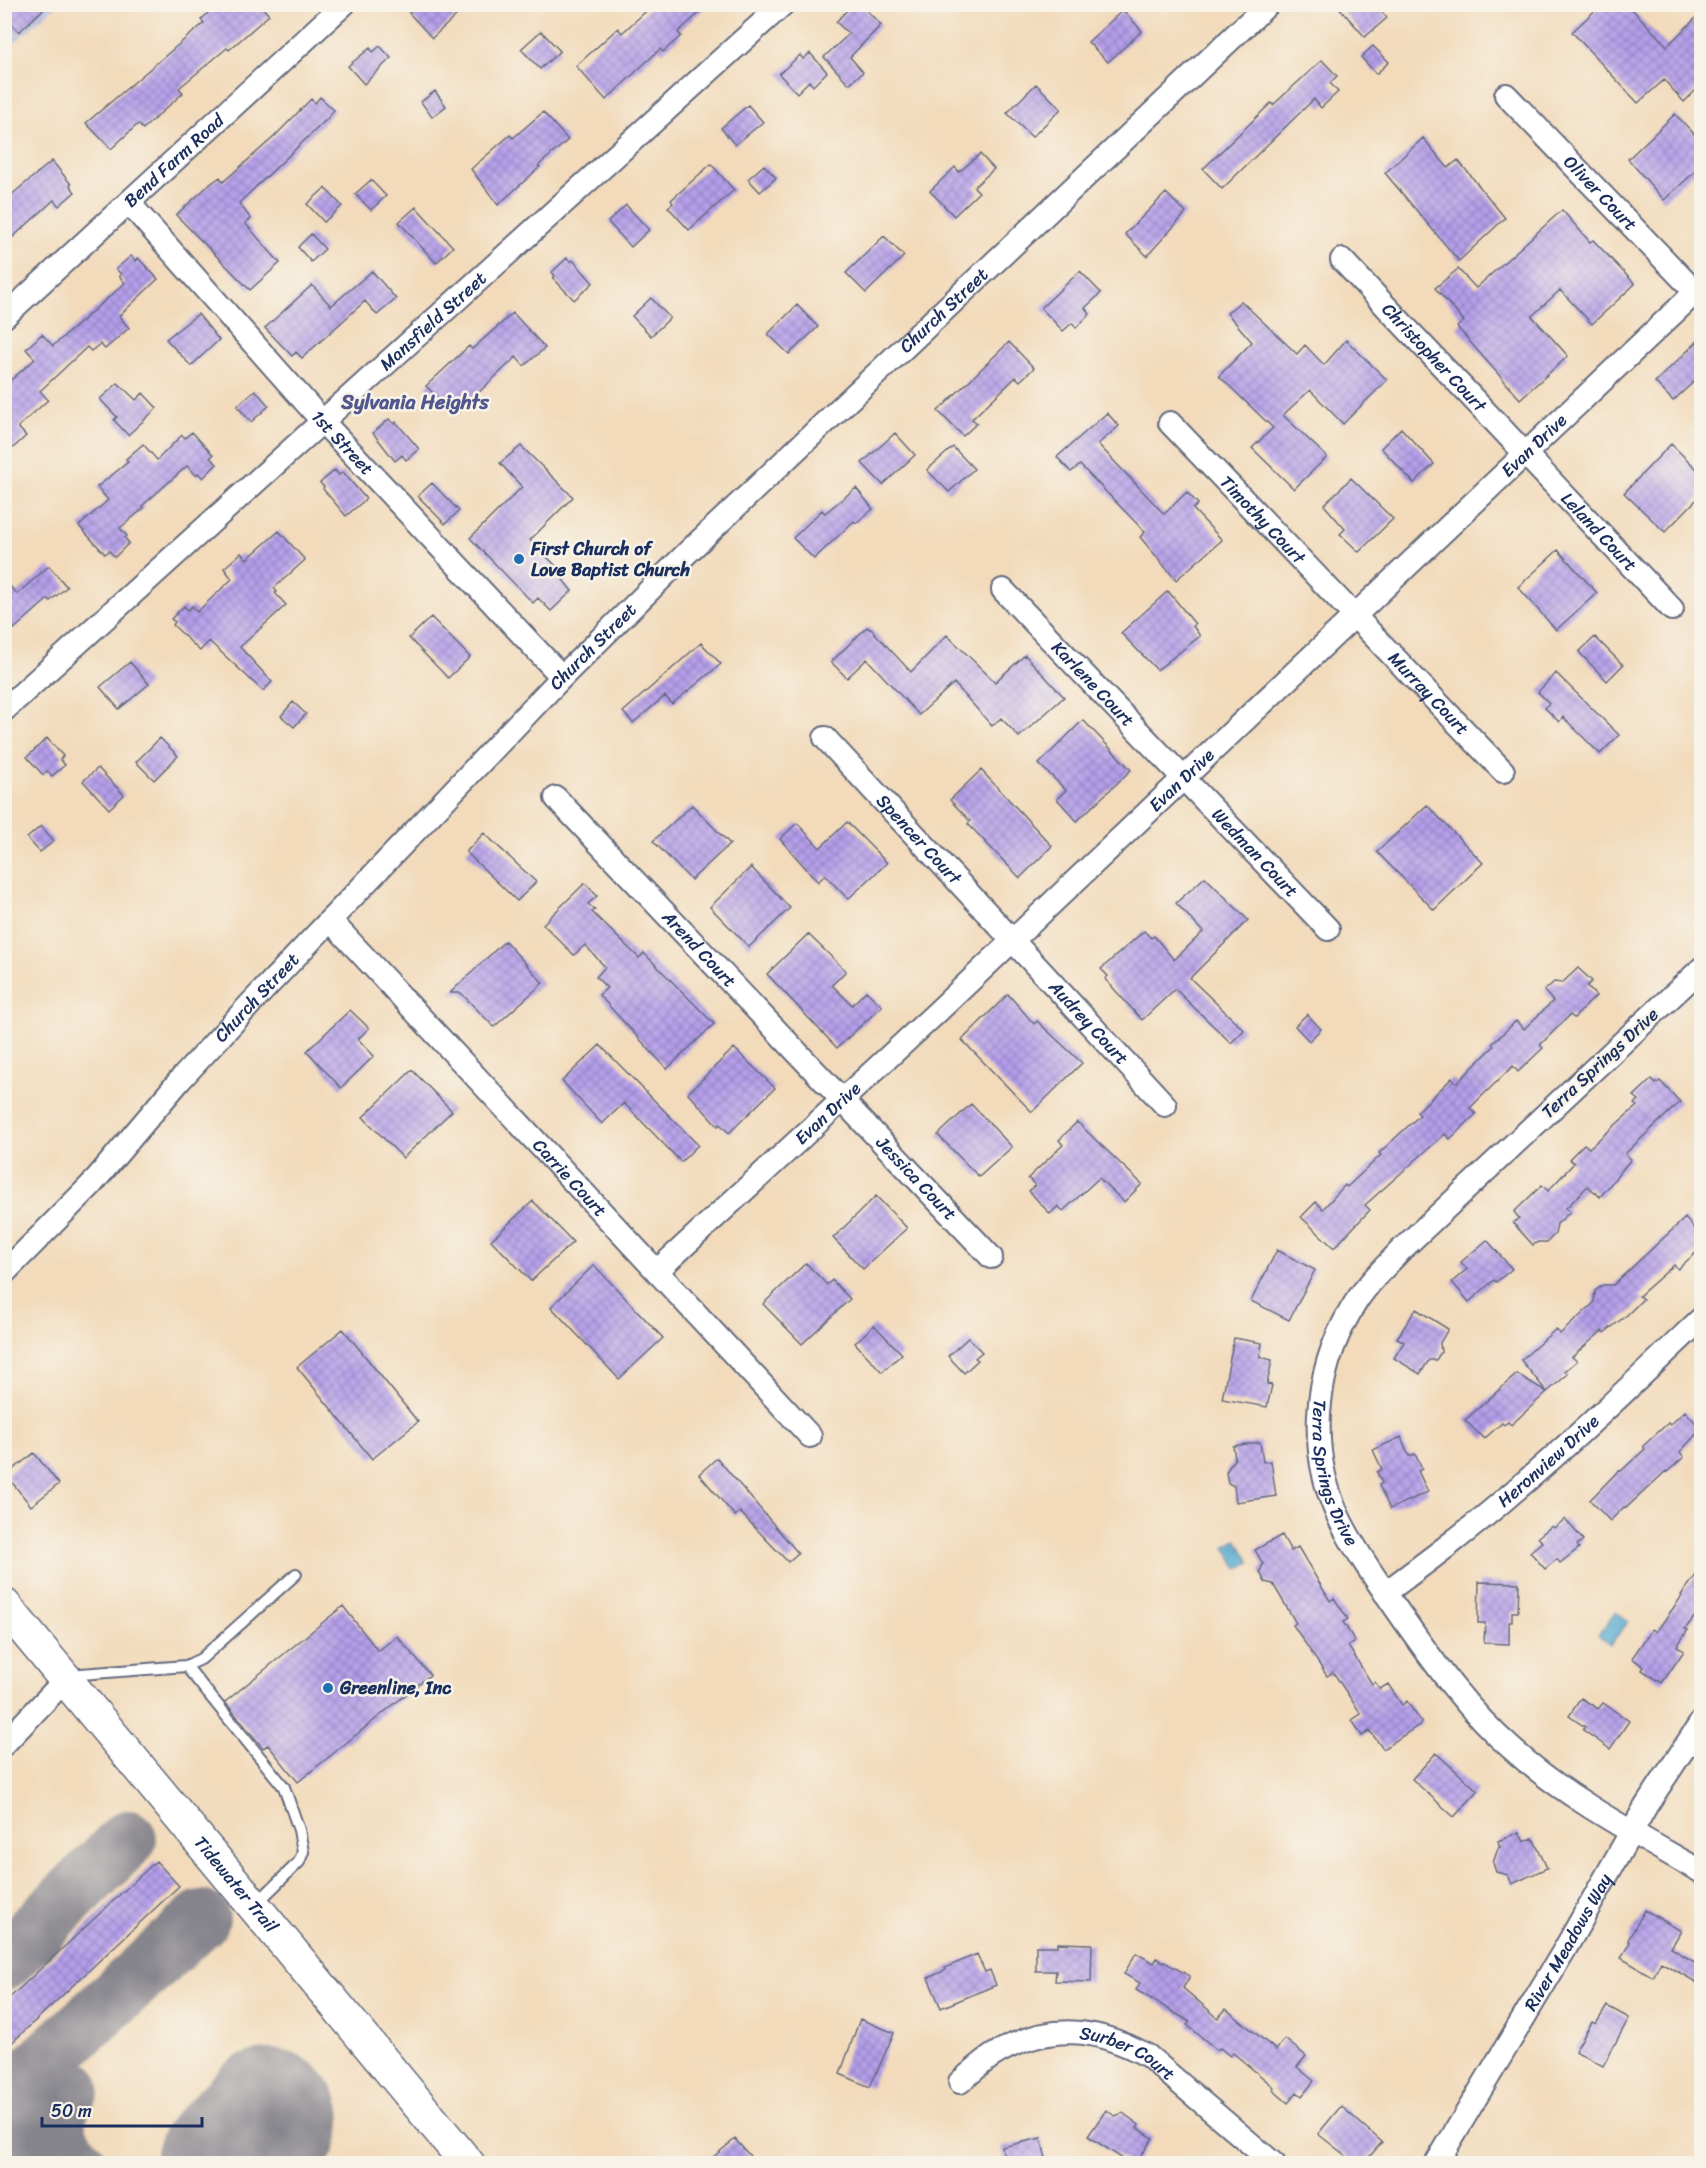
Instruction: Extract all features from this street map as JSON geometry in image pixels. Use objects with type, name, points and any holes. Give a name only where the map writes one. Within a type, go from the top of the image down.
[{"type":"main road","name":"Tidewater Trail","points":[[4,1605],[468,2163]]},
{"type":"street","name":"Bend Farm Road","points":[[4,317],[344,4]]},
{"type":"street","name":"Mansfield Street","points":[[4,710],[783,4]]},
{"type":"street","name":"Church Street","points":[[4,1273],[92,1185],[180,1080],[562,677],[674,566],[1268,4]]},
{"type":"street","name":"Oliver Court","points":[[1506,95],[1699,292]]},
{"type":"street","name":"1st Street","points":[[129,203],[322,422],[562,677]]},
{"type":"street","name":"Christopher Court","points":[[1342,260],[1525,453]]},
{"type":"street","name":"Evan Drive","points":[[658,1270],[842,1100],[1525,453],[1699,292]]},
{"type":"street","name":"Timothy Court","points":[[1170,423],[1354,616]]},
{"type":"street","name":"Leland Court","points":[[1525,453],[1672,609]]},
{"type":"street","name":"Karlene Court","points":[[1003,590],[1184,778]]},
{"type":"street","name":"Murray Court","points":[[1354,616],[1503,771]]},
{"type":"street","name":"Spencer Court","points":[[825,738],[1012,940]]},
{"type":"street","name":"Wedman Court","points":[[1184,778],[1328,929]]},
{"type":"street","name":"Arend Court","points":[[556,798],[842,1100]]},
{"type":"street","name":"Carrie Court","points":[[330,921],[658,1270],[810,1436]]},
{"type":"street","name":"Audrey Court","points":[[1012,940],[1165,1105]]},
{"type":"street","name":"Terra Springs Drive","points":[[1701,968],[1374,1278],[1352,1308],[1334,1342],[1319,1400],[1318,1433],[1321,1460],[1329,1492],[1341,1522],[1385,1593],[1444,1677],[1468,1705],[1511,1749],[1581,1801],[1701,1872]]},
{"type":"street","name":"Jessica Court","points":[[842,1100],[991,1257]]},
{"type":"street","name":"Heronview Drive","points":[[1385,1593],[1512,1494],[1631,1386],[1701,1318]]},
{"type":"street","points":[[4,1744],[66,1679]]},
{"type":"street","name":"River Meadows Way","points":[[1436,2163],[1559,1959],[1631,1832],[1701,1721]]},
{"type":"street","name":"Surber Court","points":[[960,2082],[995,2054],[1021,2041],[1055,2032],[1077,2031],[1099,2035],[1124,2043],[1148,2056],[1274,2163]]},
{"type":"lane","points":[[66,1679],[81,1674],[186,1666],[201,1659],[296,1574]]},
{"type":"lane","points":[[186,1666],[284,1786],[299,1830],[303,1852],[299,1862],[254,1906]]},
{"type":"shaded area","points":[[5,5],[57,5],[5,51]]},
{"type":"water","points":[[1237,1540],[1250,1562],[1238,1569],[1225,1547]]},
{"type":"water","points":[[1616,1612],[1628,1622],[1610,1645],[1598,1635]]},
{"type":"building","points":[[4,4],[49,4],[19,32],[4,14]]},
{"type":"building","points":[[217,4],[259,4],[269,15],[229,50],[227,48],[179,88],[183,93],[143,129],[138,124],[111,149],[86,123],[204,23],[201,20]]},
{"type":"building","points":[[418,4],[448,4],[457,15],[432,38],[409,13]]},
{"type":"building","points":[[654,4],[709,4],[678,32],[681,36],[663,52],[660,49],[606,100],[576,66],[618,28],[622,33]]},
{"type":"building","points":[[853,4],[860,4],[881,25],[850,57],[863,72],[849,84],[824,57],[849,34],[836,22]]},
{"type":"building","points":[[1336,4],[1375,4],[1387,18],[1365,37]]},
{"type":"building","points":[[1602,4],[1627,4],[1667,46],[1701,13],[1701,85],[1684,102],[1664,80],[1638,103],[1572,32]]},
{"type":"building","points":[[1123,10],[1142,31],[1108,62],[1088,42]]},
{"type":"building","points":[[541,31],[560,51],[540,69],[521,49]]},
{"type":"building","points":[[380,46],[391,58],[364,84],[348,66],[370,48],[373,52]]},
{"type":"building","points":[[1373,46],[1389,62],[1376,74],[1361,57]]},
{"type":"building","points":[[810,53],[827,72],[813,86],[809,81],[797,93],[779,74],[800,55],[803,59]]},
{"type":"building","points":[[1322,60],[1337,76],[1330,83],[1338,92],[1321,108],[1314,99],[1222,189],[1203,169],[1271,103],[1273,105]]},
{"type":"building","points":[[1036,84],[1061,109],[1032,137],[1007,113]]},
{"type":"building","points":[[435,91],[446,106],[432,117],[421,102]]},
{"type":"building","points":[[320,97],[334,110],[328,118],[239,203],[251,219],[245,223],[280,263],[250,290],[176,215],[220,177],[223,182],[274,137],[311,99],[315,103]]},
{"type":"building","points":[[748,105],[763,122],[735,145],[721,128]]},
{"type":"building","points":[[543,112],[568,140],[498,205],[471,169],[510,135],[513,138]]},
{"type":"building","points":[[1675,114],[1701,141],[1701,166],[1664,200],[1628,159]]},
{"type":"building","points":[[1423,138],[1448,168],[1458,160],[1505,218],[1459,261],[1385,173]]},
{"type":"building","points":[[980,154],[994,169],[974,187],[979,192],[954,216],[930,191],[955,167],[959,172]]},
{"type":"building","points":[[52,161],[75,192],[59,206],[54,200],[4,245],[4,201]]},
{"type":"building","points":[[711,164],[734,190],[689,230],[668,207],[673,203],[671,200]]},
{"type":"building","points":[[764,165],[776,178],[760,192],[748,179]]},
{"type":"building","points":[[371,180],[386,196],[371,210],[355,194]]},
{"type":"building","points":[[325,188],[342,206],[324,222],[307,204]]},
{"type":"building","points":[[1166,193],[1186,213],[1147,256],[1125,234]]},
{"type":"building","points":[[626,205],[649,230],[631,247],[608,222]]},
{"type":"building","points":[[416,207],[453,247],[436,263],[399,222]]},
{"type":"building","points":[[1562,210],[1590,242],[1593,240],[1635,284],[1592,324],[1560,290],[1532,316],[1568,356],[1520,399],[1457,327],[1464,321],[1435,288],[1458,269],[1476,288]]},
{"type":"building","points":[[311,234],[325,249],[311,262],[298,247]]},
{"type":"building","points":[[884,236],[904,256],[866,293],[846,273]]},
{"type":"building","points":[[131,256],[136,261],[138,258],[158,279],[119,316],[129,328],[105,349],[100,344],[91,351],[87,347],[40,391],[48,400],[18,427],[26,436],[13,448],[4,440],[4,386],[35,359],[26,349],[42,334],[53,346],[125,283],[116,269]]},
{"type":"building","points":[[567,258],[571,262],[573,260],[593,283],[574,300],[553,278],[555,276],[552,272]]},
{"type":"building","points":[[372,271],[396,299],[377,315],[365,301],[302,358],[296,352],[292,356],[265,328],[312,285],[331,306]]},
{"type":"building","points":[[1080,271],[1101,293],[1085,308],[1090,314],[1076,328],[1072,323],[1063,331],[1041,308]]},
{"type":"building","points":[[651,298],[670,318],[651,336],[632,316]]},
{"type":"building","points":[[1241,301],[1297,354],[1305,345],[1324,365],[1346,340],[1387,380],[1343,424],[1310,390],[1283,415],[1327,457],[1294,489],[1252,448],[1273,428],[1219,376],[1252,342],[1227,313]]},
{"type":"building","points":[[797,305],[818,327],[789,354],[768,334]]},
{"type":"building","points":[[513,313],[545,348],[524,366],[516,357],[455,415],[426,386],[469,346],[472,349]]},
{"type":"building","points":[[198,314],[219,340],[191,366],[166,339]]},
{"type":"building","points":[[1701,338],[1701,375],[1673,401],[1655,382]]},
{"type":"building","points":[[1009,342],[1034,368],[1020,381],[1016,377],[972,419],[977,423],[963,436],[938,411]]},
{"type":"building","points":[[118,383],[136,400],[143,393],[157,408],[128,435],[114,420],[117,417],[100,399]]},
{"type":"building","points":[[255,390],[269,406],[251,422],[237,406]]},
{"type":"building","points":[[1107,413],[1119,426],[1098,444],[1164,514],[1187,492],[1198,504],[1193,509],[1222,540],[1176,580],[1140,537],[1145,532],[1080,465],[1071,472],[1057,457]]},
{"type":"building","points":[[389,419],[394,424],[396,422],[419,449],[406,460],[402,455],[395,461],[373,433]]},
{"type":"building","points":[[1401,428],[1434,464],[1414,483],[1381,448]]},
{"type":"building","points":[[192,432],[213,455],[210,458],[217,464],[203,478],[187,466],[120,528],[127,536],[125,538],[129,543],[115,557],[109,551],[105,554],[79,526],[108,500],[97,487],[128,462],[126,459],[143,444],[157,460],[182,435],[185,438]]},
{"type":"building","points":[[895,433],[915,455],[883,485],[862,463]]},
{"type":"building","points":[[1671,444],[1701,473],[1701,495],[1665,532],[1624,493]]},
{"type":"building","name":"First Church of Love Baptist Church","points":[[521,446],[573,497],[530,540],[567,577],[563,580],[572,591],[551,611],[538,598],[533,603],[470,538],[522,487],[500,463]]},
{"type":"building","points":[[953,447],[974,469],[949,492],[927,470]]},
{"type":"building","points":[[335,470],[339,475],[343,472],[366,499],[346,516],[320,483]]},
{"type":"building","points":[[1351,478],[1393,519],[1359,552],[1340,534],[1345,529],[1324,505]]},
{"type":"building","points":[[432,483],[459,511],[445,524],[418,496]]},
{"type":"building","points":[[856,488],[873,509],[856,523],[854,521],[814,559],[793,538],[822,510],[825,513]]},
{"type":"building","points":[[279,531],[305,560],[274,588],[277,592],[275,593],[286,605],[240,647],[272,682],[263,691],[209,641],[200,651],[173,625],[175,622],[171,619],[184,606],[188,610],[192,606],[197,612],[232,579],[224,568],[241,553],[247,559]]},
{"type":"building","points":[[1558,550],[1597,593],[1556,630],[1518,587]]},
{"type":"building","points":[[49,566],[67,587],[50,601],[48,599],[14,629],[4,618],[4,580],[17,594]]},
{"type":"building","points":[[1168,591],[1195,624],[1193,626],[1200,636],[1157,670],[1121,633]]},
{"type":"building","points":[[431,617],[470,657],[448,678],[409,638]]},
{"type":"building","points":[[867,627],[911,672],[947,635],[995,682],[1025,655],[1064,697],[1019,737],[1001,718],[992,726],[954,683],[919,715],[867,659],[847,678],[831,662]]},
{"type":"building","points":[[1595,637],[1623,665],[1607,681],[1579,652]]},
{"type":"building","points":[[701,643],[721,664],[672,704],[665,696],[633,723],[623,712]]},
{"type":"building","points":[[130,662],[149,684],[119,709],[100,687]]},
{"type":"building","points":[[1556,673],[1619,735],[1600,754],[1563,717],[1559,722],[1545,708],[1549,703],[1538,692]]},
{"type":"building","points":[[293,702],[306,714],[294,727],[281,716]]},
{"type":"building","points":[[1083,720],[1131,770],[1077,821],[1057,799],[1066,790],[1039,764]]},
{"type":"building","points":[[47,738],[63,756],[60,759],[65,765],[52,776],[47,771],[43,775],[27,757]]},
{"type":"building","points":[[160,738],[178,756],[154,780],[136,762]]},
{"type":"building","points":[[98,768],[124,795],[109,809],[83,781]]},
{"type":"building","points":[[981,770],[1052,846],[1020,878],[968,824],[970,821],[950,800]]},
{"type":"building","points":[[692,805],[730,844],[691,880],[653,841]]},
{"type":"building","points":[[1427,805],[1483,863],[1434,910],[1377,852]]},
{"type":"building","points":[[847,822],[887,863],[848,899],[825,875],[818,882],[780,839],[797,823],[820,848]]},
{"type":"building","points":[[41,826],[54,841],[40,852],[27,838]]},
{"type":"building","points":[[484,833],[536,882],[517,901],[466,852]]},
{"type":"building","points":[[751,867],[790,908],[749,947],[710,907]]},
{"type":"building","points":[[1205,877],[1248,920],[1190,978],[1244,1030],[1231,1043],[1175,989],[1142,1020],[1105,979],[1108,976],[1101,969],[1144,931],[1151,938],[1154,936],[1174,960],[1203,932],[1176,903]]},
{"type":"building","points":[[585,883],[597,896],[588,904],[595,910],[592,912],[639,958],[644,953],[714,1024],[667,1069],[599,995],[607,988],[596,977],[605,967],[585,945],[574,955],[543,924]]},
{"type":"building","points":[[808,934],[846,971],[832,985],[852,1005],[866,991],[882,1006],[837,1048],[767,974]]},
{"type":"building","points":[[505,941],[543,983],[494,1027],[461,993],[450,993]]},
{"type":"building","points":[[1578,968],[1592,981],[1587,986],[1596,996],[1574,1018],[1570,1015],[1540,1045],[1543,1048],[1518,1072],[1513,1066],[1483,1095],[1470,1108],[1476,1114],[1450,1139],[1445,1134],[1365,1205],[1370,1210],[1334,1248],[1301,1217],[1316,1202],[1323,1209],[1345,1185],[1347,1187],[1420,1115],[1417,1112],[1452,1078],[1457,1083],[1516,1021],[1524,1029],[1553,1001],[1544,991],[1554,982],[1562,983]]},
{"type":"building","points":[[1008,994],[1034,1024],[1037,1021],[1082,1063],[1032,1112],[962,1040]]},
{"type":"building","points":[[350,1010],[369,1028],[358,1039],[374,1056],[341,1088],[307,1051]]},
{"type":"building","points":[[1307,1014],[1321,1029],[1309,1041],[1295,1026]]},
{"type":"building","points":[[600,1045],[698,1145],[681,1162],[624,1103],[602,1124],[562,1081]]},
{"type":"building","points":[[734,1048],[775,1088],[729,1133],[720,1124],[718,1126],[688,1093]]},
{"type":"building","points":[[412,1070],[452,1111],[403,1158],[363,1117]]},
{"type":"building","points":[[1652,1079],[1656,1084],[1660,1081],[1680,1102],[1625,1154],[1631,1159],[1600,1197],[1588,1186],[1566,1208],[1570,1212],[1557,1224],[1555,1234],[1547,1242],[1538,1242],[1533,1245],[1513,1223],[1519,1218],[1514,1212],[1542,1185],[1548,1191],[1574,1163],[1569,1159],[1584,1144],[1589,1148],[1637,1106],[1634,1104],[1639,1100],[1634,1096]]},
{"type":"building","points":[[971,1104],[1012,1147],[979,1177],[938,1135]]},
{"type":"building","points":[[1077,1122],[1142,1184],[1124,1202],[1099,1178],[1063,1211],[1058,1206],[1050,1214],[1029,1191],[1035,1185],[1028,1178],[1063,1145],[1059,1140]]},
{"type":"building","points":[[876,1196],[907,1228],[863,1269],[833,1238]]},
{"type":"building","points":[[533,1201],[573,1242],[531,1281],[491,1240]]},
{"type":"building","points":[[1685,1218],[1701,1236],[1701,1248],[1678,1269],[1674,1265],[1639,1296],[1643,1299],[1627,1315],[1604,1333],[1602,1331],[1572,1357],[1577,1361],[1565,1371],[1568,1374],[1547,1392],[1521,1360],[1556,1329],[1560,1334],[1594,1303],[1595,1291],[1603,1285],[1613,1285]]},
{"type":"building","points":[[1487,1240],[1512,1269],[1496,1282],[1494,1280],[1469,1302],[1452,1282],[1467,1269],[1461,1262]]},
{"type":"building","points":[[1277,1250],[1315,1270],[1289,1320],[1251,1301]]},
{"type":"building","points":[[806,1263],[827,1285],[832,1280],[850,1299],[802,1344],[763,1304]]},
{"type":"building","points":[[594,1265],[663,1338],[619,1379],[551,1307]]},
{"type":"building","points":[[1416,1309],[1448,1329],[1440,1343],[1441,1352],[1436,1360],[1429,1360],[1420,1374],[1394,1358],[1404,1342],[1397,1338]]},
{"type":"building","points":[[874,1325],[902,1354],[882,1372],[855,1343]]},
{"type":"building","points":[[343,1329],[418,1422],[372,1459],[297,1367]]},
{"type":"building","points":[[968,1338],[982,1352],[975,1358],[978,1360],[964,1373],[948,1356]]},
{"type":"building","points":[[1234,1338],[1262,1343],[1260,1357],[1272,1360],[1267,1384],[1272,1385],[1267,1407],[1222,1399]]},
{"type":"building","points":[[1517,1374],[1547,1392],[1511,1425],[1508,1422],[1504,1425],[1502,1423],[1484,1439],[1465,1420]]},
{"type":"building","points":[[1685,1411],[1701,1429],[1680,1452],[1684,1457],[1610,1521],[1590,1500],[1619,1470],[1621,1471],[1645,1449],[1643,1446]]},
{"type":"building","points":[[1401,1437],[1409,1456],[1415,1454],[1422,1469],[1418,1471],[1428,1492],[1390,1509],[1379,1485],[1382,1483],[1377,1472],[1382,1469],[1373,1450]]},
{"type":"building","points":[[1260,1442],[1263,1462],[1271,1461],[1276,1496],[1236,1502],[1234,1486],[1228,1483],[1226,1472],[1235,1458],[1233,1446]]},
{"type":"building","points":[[34,1453],[59,1484],[31,1506],[6,1475]]},
{"type":"building","points":[[717,1458],[798,1553],[788,1562],[740,1512],[735,1516],[699,1474]]},
{"type":"building","points":[[1565,1519],[1583,1540],[1577,1545],[1579,1548],[1560,1563],[1557,1559],[1545,1569],[1530,1552],[1542,1542],[1538,1537]]},
{"type":"building","points":[[1282,1535],[1291,1551],[1298,1547],[1330,1601],[1334,1598],[1348,1619],[1343,1622],[1355,1641],[1348,1646],[1372,1684],[1375,1682],[1380,1689],[1388,1684],[1402,1705],[1407,1701],[1422,1723],[1383,1749],[1370,1731],[1362,1736],[1352,1720],[1361,1714],[1333,1672],[1327,1676],[1293,1625],[1296,1623],[1273,1584],[1265,1582],[1260,1572],[1263,1564],[1255,1550]]},
{"type":"building","points":[[1701,1569],[1701,1609],[1685,1629],[1688,1630],[1677,1646],[1684,1651],[1662,1683],[1642,1670],[1644,1667],[1632,1658],[1652,1629],[1656,1632]]},
{"type":"building","points":[[1479,1582],[1519,1583],[1518,1612],[1512,1612],[1512,1622],[1509,1622],[1509,1644],[1484,1643],[1485,1623],[1478,1623]]},
{"type":"building","name":"Greenline, Inc","points":[[343,1606],[378,1651],[397,1636],[430,1675],[298,1782],[268,1745],[263,1748],[225,1702]]},
{"type":"building","points":[[1581,1698],[1598,1709],[1603,1703],[1629,1721],[1610,1749],[1583,1730],[1585,1727],[1569,1716]]},
{"type":"building","points":[[1436,1753],[1478,1791],[1454,1817],[1412,1779]]},
{"type":"building","points":[[1519,1832],[1524,1842],[1533,1838],[1547,1868],[1512,1884],[1508,1875],[1496,1872],[1493,1863],[1500,1847],[1498,1841]]},
{"type":"building","points":[[156,1861],[179,1886],[4,2050],[4,2003]]},
{"type":"building","points":[[1645,1910],[1681,1931],[1671,1948],[1701,1966],[1701,1985],[1661,1962],[1653,1977],[1621,1958]]},
{"type":"building","points":[[1058,1943],[1092,1944],[1091,1982],[1055,1981],[1056,1971],[1036,1971],[1036,1946],[1058,1946]]},
{"type":"building","points":[[1136,1953],[1154,1963],[1157,1958],[1190,1976],[1183,1988],[1218,2018],[1226,2009],[1276,2050],[1285,2039],[1306,2056],[1297,2067],[1314,2081],[1302,2096],[1297,2092],[1288,2103],[1273,2090],[1274,2087],[1233,2053],[1230,2056],[1220,2048],[1217,2050],[1187,2025],[1190,2022],[1136,1990],[1140,1983],[1124,1974]]},
{"type":"building","points":[[977,1954],[985,1972],[990,1970],[996,1985],[941,2008],[928,1978]]},
{"type":"building","points":[[1607,2006],[1629,2018],[1603,2066],[1575,2051],[1592,2022],[1596,2024]]},
{"type":"building","points":[[860,2019],[894,2033],[870,2087],[840,2074]]},
{"type":"building","points":[[1341,2106],[1382,2142],[1364,2163],[1355,2163],[1318,2134]]},
{"type":"building","points":[[1106,2110],[1115,2116],[1123,2113],[1139,2125],[1137,2128],[1153,2138],[1136,2163],[1129,2163],[1088,2136]]},
{"type":"building","points":[[1041,2138],[1047,2163],[1005,2163],[1002,2147]]},
{"type":"building","points":[[735,2139],[756,2163],[706,2163]]},
{"type":"taxiway","points":[[4,1961],[128,1839]]},
{"type":"taxiway","points":[[4,2099],[201,1919]]},
{"type":"taxiway","points":[[71,2088],[60,2109],[57,2128],[63,2145],[78,2164]]},
{"type":"taxiway","points":[[4,2152],[12,2146],[27,2141],[52,2144],[67,2152]]},
{"type":"runway","points":[[227,2164],[269,2121]]},
{"type":"place","name":"First Church of Love Baptist Church","points":[[519,559]]},
{"type":"place","name":"Greenline, Inc","points":[[328,1688]]},
{"type":"district","name":"Sylvania Heights","points":[[415,402]]}]
